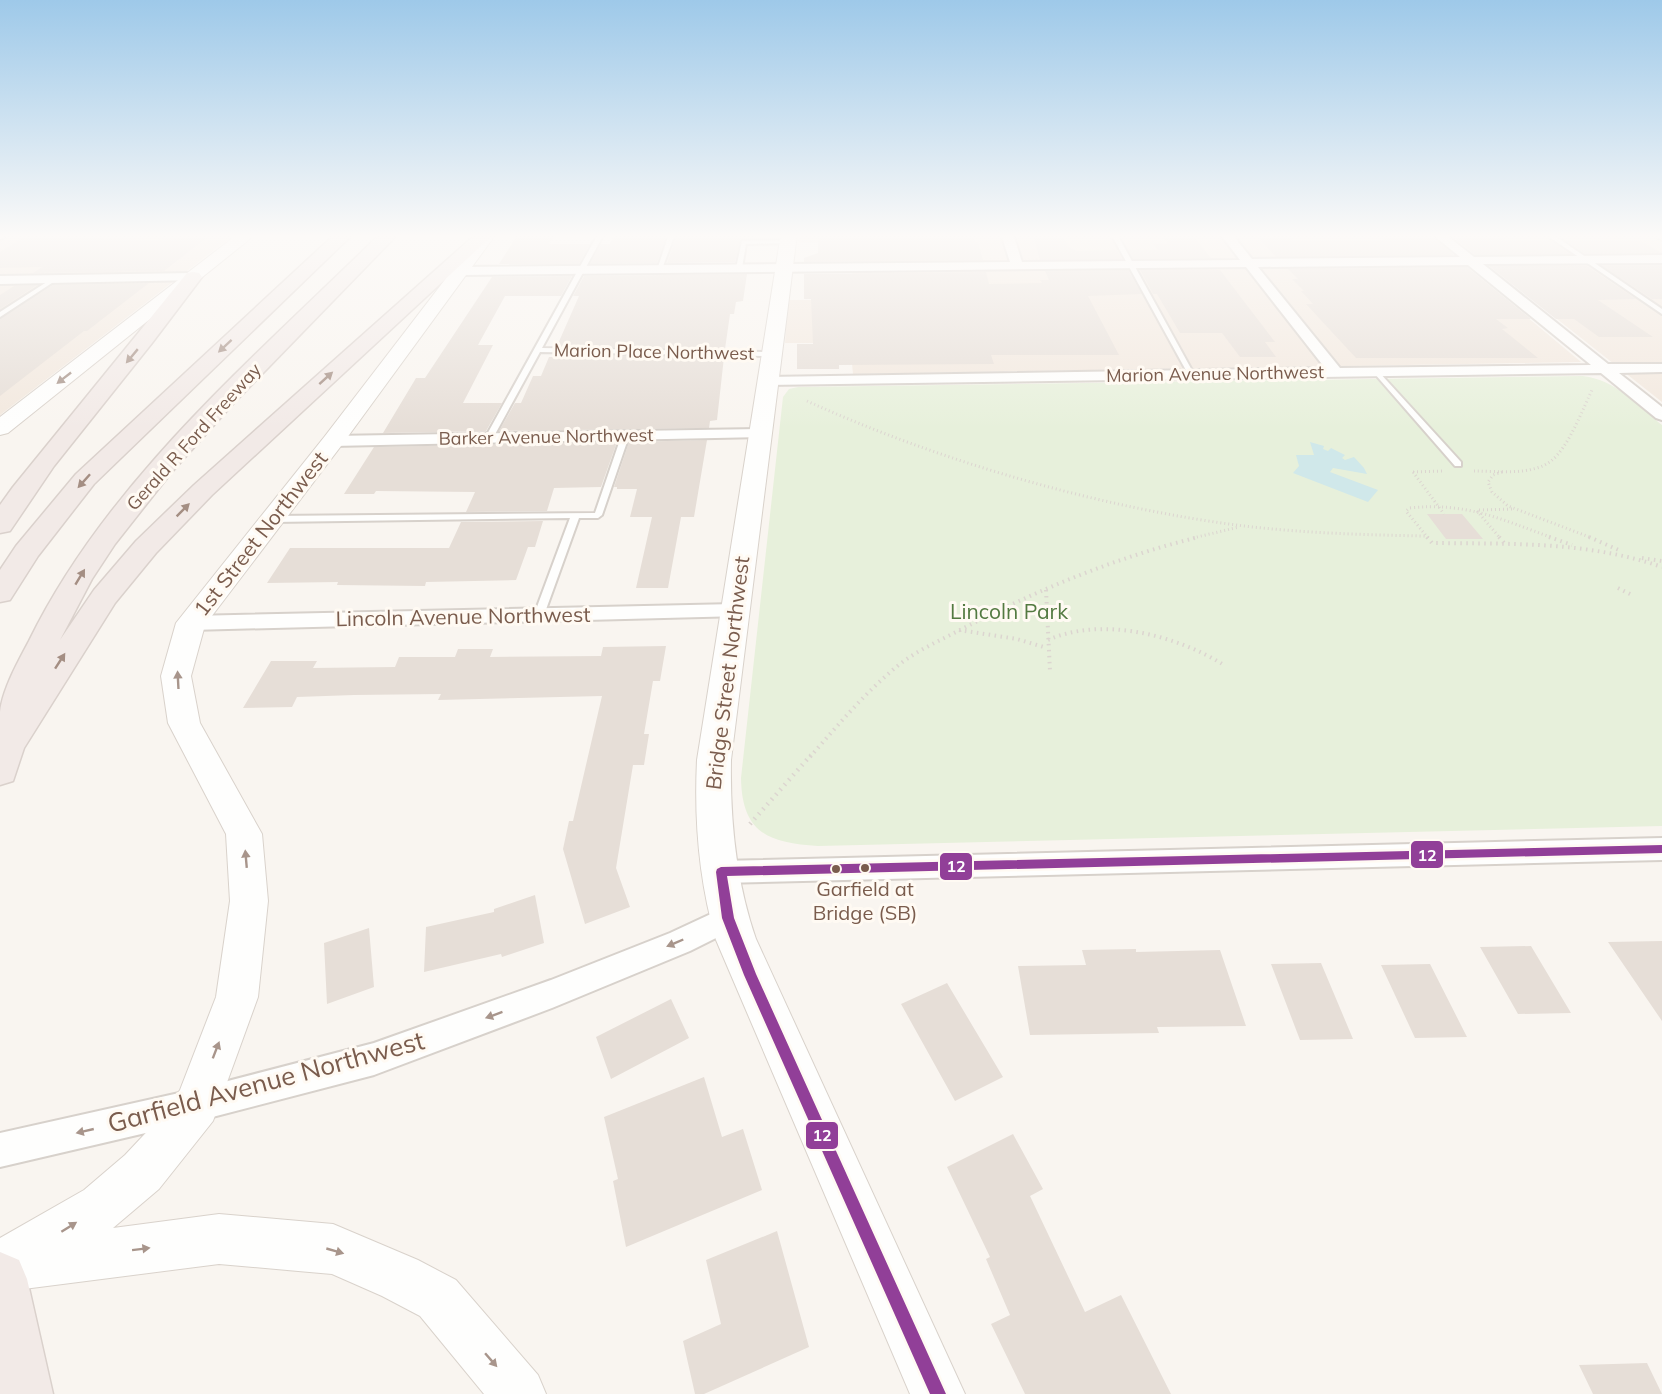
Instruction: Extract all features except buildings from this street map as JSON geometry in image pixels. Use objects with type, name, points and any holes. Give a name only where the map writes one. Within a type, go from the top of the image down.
[{"type":"highway","points":[[0,525],[75,423],[177,299]]},
{"type":"highway","name":"Gerald R Ford Freeway","points":[[0,593],[26,552],[85,479],[276,299]]},
{"type":"highway","name":"Gerald R Ford Freeway","points":[[3,758],[34,662],[63,605],[98,547],[150,479],[325,299]]},
{"type":"highway","points":[[3,758],[104,597],[146,547],[202,490],[415,299]]},
{"type":"highway","points":[[0,1279],[24,1394]]},
{"type":"street","points":[[0,428],[165,299]]},
{"type":"street","name":"1st Street Northwest","points":[[0,1267],[101,1207],[142,1172],[197,1105],[237,997],[249,900],[244,834],[184,723],[176,675],[191,623],[333,441],[439,299]]},
{"type":"street","name":"Bridge Street Northwest","points":[[779,299],[714,760],[713,827],[728,918],[750,975],[938,1394]]},
{"type":"street","points":[[1277,299],[1335,372]]},
{"type":"street","points":[[1514,299],[1601,375],[1662,415]]},
{"type":"street","name":"Marion Avenue Northwest","points":[[767,381],[1335,372],[1601,375],[1662,368]]},
{"type":"street","name":"Barker Avenue Northwest","points":[[333,441],[759,434]]},
{"type":"street","name":"Lincoln Avenue Northwest","points":[[191,623],[735,612]]},
{"type":"street","points":[[721,872],[1662,849]]},
{"type":"street","name":"Garfield Avenue Northwest","points":[[0,1150],[197,1105],[374,1059],[552,994],[680,942],[728,918]]},
{"type":"street","points":[[0,1267],[219,1239],[333,1249],[400,1278],[438,1298],[519,1394]]},
{"type":"lane","points":[[0,315],[24,299]]},
{"type":"lane","points":[[489,438],[565,299]]},
{"type":"lane","points":[[1150,299],[1191,374]]},
{"type":"lane","points":[[1642,299],[1662,312]]},
{"type":"lane","name":"Marion Place Northwest","points":[[537,350],[771,354]]},
{"type":"lane","points":[[1376,372],[1458,464]]},
{"type":"lane","points":[[273,519],[598,515],[625,436]]},
{"type":"lane","points":[[538,615],[575,516]]},
{"type":"path","points":[[1465,471],[1534,468],[1553,460],[1601,375]]},
{"type":"path","points":[[799,396],[879,431],[978,466],[1100,498],[1243,526],[1330,533],[1426,536]]},
{"type":"path","points":[[1444,471],[1413,472],[1444,514]]},
{"type":"path","points":[[1505,471],[1493,475],[1488,482],[1495,496],[1513,509],[1575,531],[1628,555],[1662,567]]},
{"type":"path","points":[[1513,509],[1475,510],[1438,505],[1409,508],[1406,511],[1432,543],[1572,545]]},
{"type":"path","points":[[1475,510],[1572,545],[1662,561]]},
{"type":"path","points":[[1475,510],[1505,545]]},
{"type":"path","points":[[750,824],[794,772],[875,686],[917,652],[958,630],[1046,590],[1140,553],[1243,526]]},
{"type":"path","points":[[1618,588],[1634,596]]},
{"type":"path","points":[[1046,590],[1047,648],[1050,671]]},
{"type":"path","points":[[958,630],[1007,638],[1047,648]]},
{"type":"path","points":[[1048,640],[1068,632],[1084,630],[1130,632],[1179,645],[1211,657],[1224,665]]},
{"type":"shaded area","points":[[0,299],[151,299],[0,415]]},
{"type":"shaded area","points":[[1505,299],[1581,362],[853,374],[850,343],[785,343],[788,300]]},
{"type":"shaded area","points":[[1532,299],[1662,299],[1662,402]]},
{"type":"green space","name":"Lincoln Park","points":[[1583,376],[1595,378],[1616,388],[1662,425],[1662,826],[818,846],[785,842],[771,837],[752,822],[746,811],[741,778],[783,397],[789,389],[798,387]]},
{"type":"water","points":[[1310,442],[1324,446],[1323,449],[1328,451],[1331,448],[1345,455],[1342,458],[1345,460],[1354,457],[1367,474],[1333,468],[1330,472],[1378,490],[1368,502],[1293,473],[1299,466],[1296,455],[1314,455]]},
{"type":"transit line","name":"12","points":[[721,872],[1662,849]]},
{"type":"transit line","name":"12","points":[[721,872],[728,918],[750,975],[938,1394]]},
{"type":"place","name":"Garfield at Bridge (SB)","points":[[865,868]]}]
